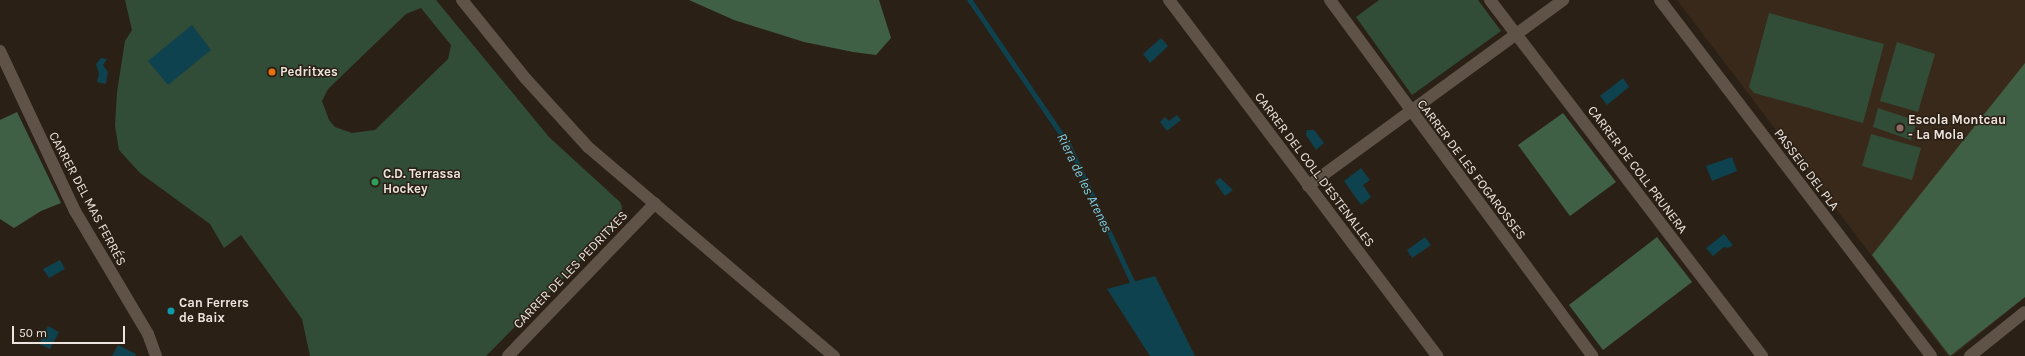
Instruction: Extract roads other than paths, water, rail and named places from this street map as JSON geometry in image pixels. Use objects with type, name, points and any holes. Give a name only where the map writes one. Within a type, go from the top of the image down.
[{"type":"street","points":[[462,0],[526,79],[588,147],[834,356]]},
{"type":"street","name":"CARRER DEL COLL D'ESTENALLES","points":[[1169,0],[1437,356]]},
{"type":"street","name":"CARRER DE LES FOGAROSSES","points":[[1330,0],[1410,111],[1592,356]]},
{"type":"street","name":"CARRER DE COLL PRUNERA","points":[[1490,0],[1762,356]]},
{"type":"street","points":[[1308,186],[1563,0]]},
{"type":"street","name":"PASSEIG DEL PLA","points":[[1660,0],[1931,356]]},
{"type":"street","name":"CARRER DEL MAS FERRÉS","points":[[0,51],[20,97],[76,211],[148,334],[156,356]]},
{"type":"street","name":"CARRER DE LES PEDRITXES","points":[[508,356],[655,203]]},
{"type":"street","points":[[1970,356],[2025,312]]},
{"type":"water","points":[[192,25],[211,50],[168,85],[148,61]]},
{"type":"water","points":[[1161,38],[1168,46],[1150,63],[1143,54]]},
{"type":"water","points":[[101,58],[107,59],[103,65],[108,72],[106,84],[97,82],[99,74],[96,64]]},
{"type":"water","points":[[1623,78],[1629,87],[1607,105],[1600,96]]},
{"type":"water","points":[[1177,115],[1181,120],[1167,131],[1160,122],[1165,117],[1169,121]]},
{"type":"water","points":[[1307,130],[1314,130],[1324,143],[1316,150],[1306,135]]},
{"type":"water","points":[[1732,157],[1737,171],[1712,181],[1706,166]]},
{"type":"water","points":[[1361,168],[1370,180],[1363,185],[1371,197],[1361,205],[1344,181]]},
{"type":"water","points":[[1220,178],[1233,190],[1225,196],[1215,182]]},
{"type":"water","points":[[1724,234],[1733,245],[1728,248],[1724,247],[1713,256],[1706,248]]},
{"type":"water","points":[[1425,237],[1431,245],[1412,258],[1407,250]]},
{"type":"water","points":[[60,260],[65,269],[49,278],[43,269]]},
{"type":"water","points":[[1155,276],[1195,356],[1150,356],[1107,289]]},
{"type":"water","points":[[48,326],[59,332],[50,349],[39,344]]},
{"type":"water","points":[[118,345],[136,354],[135,356],[112,356]]},
{"type":"waterway","name":"Riera de les Arenes","points":[[970,0],[1069,145],[1135,287]]},
{"type":"place","name":"Pedritxes","points":[[272,72]]},
{"type":"place","name":"Escola Montcau - La Mola","points":[[1900,128]]},
{"type":"place","name":"C.D. Terrassa Hockey","points":[[375,182]]},
{"type":"place","name":"Can Ferrers de Baix","points":[[171,311]]}]
